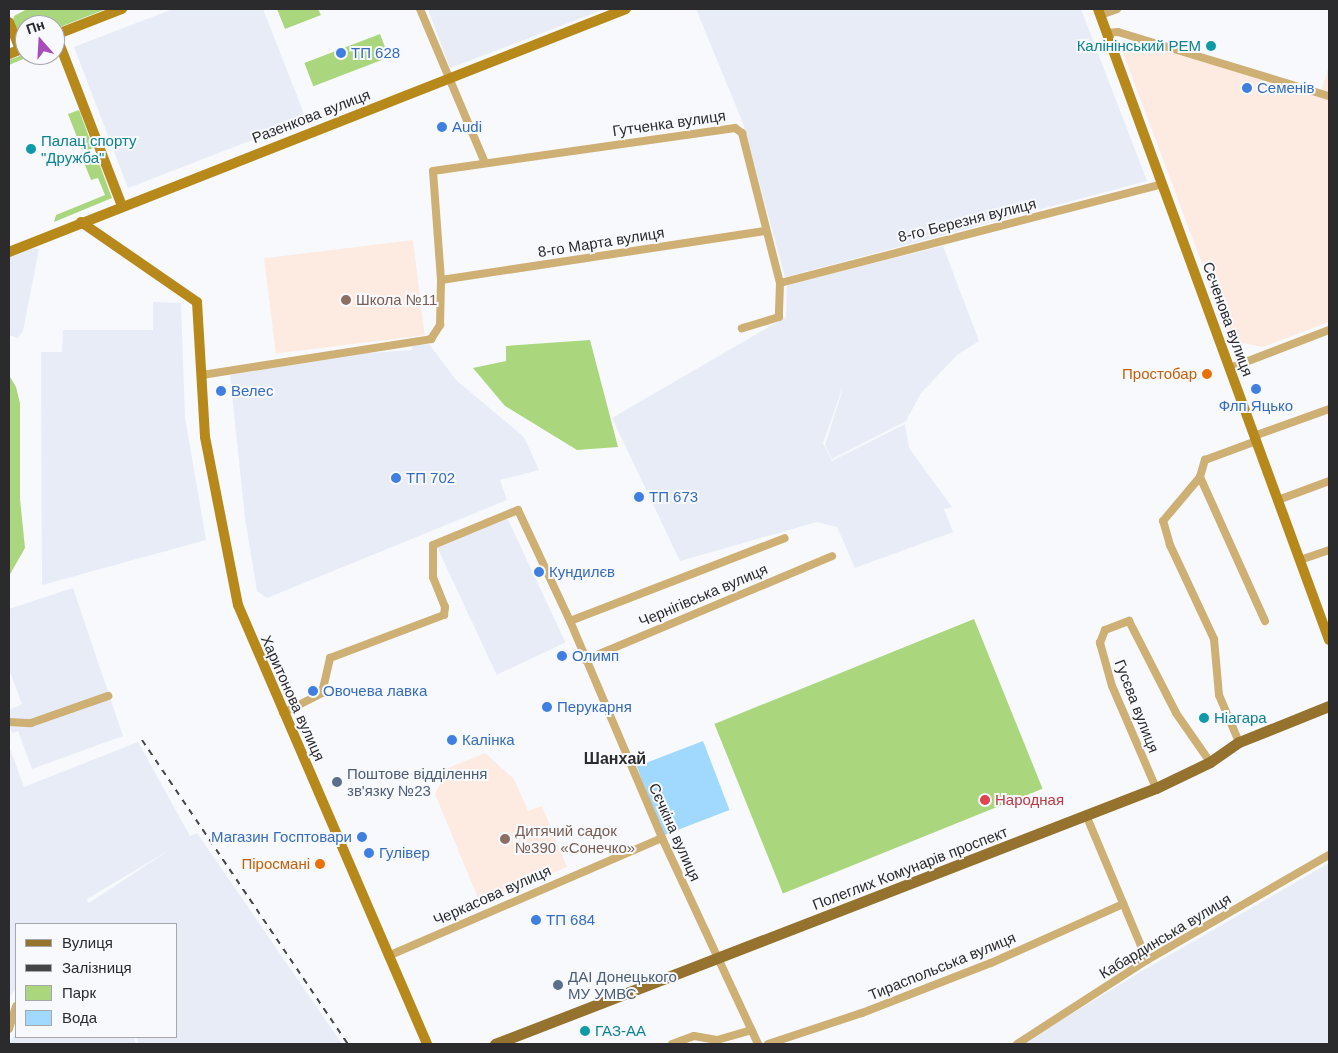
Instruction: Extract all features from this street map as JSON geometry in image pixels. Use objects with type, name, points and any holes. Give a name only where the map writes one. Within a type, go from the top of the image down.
[{"type":"main road","name":"Полеглих Комунарів проспект","points":[[495,1044],[1156,788],[1210,762],[1239,742],[1329,706]]},
{"type":"street","points":[[65,31],[122,9]]},
{"type":"street","points":[[420,9],[485,163]]},
{"type":"street","name":"Разенкова вулиця","points":[[9,252],[81,222],[626,9]]},
{"type":"street","points":[[1099,12],[1117,9]]},
{"type":"street","name":"Сєченова вулиця","points":[[1099,12],[1300,560],[1326,623],[1329,640]]},
{"type":"street","points":[[9,22],[15,34]]},
{"type":"street","points":[[1107,33],[1118,32],[1329,96]]},
{"type":"street","points":[[65,58],[122,206]]},
{"type":"street","name":"Гутченка вулиця","points":[[440,280],[432,171],[735,128],[742,133],[780,283],[779,317],[742,328]]},
{"type":"street","name":"8-го Березня вулиця","points":[[780,283],[1162,184]]},
{"type":"street","name":"Харитонова вулиця","points":[[81,222],[197,302],[205,437],[235,596],[283,713],[427,1044]]},
{"type":"street","name":"8-го Марта вулиця","points":[[440,280],[766,231]]},
{"type":"street","points":[[202,374],[431,338],[440,325],[440,280]]},
{"type":"street","points":[[1230,368],[1329,330]]},
{"type":"street","points":[[1239,742],[1219,695],[1214,639],[1170,544],[1163,521],[1200,477],[1205,460],[1329,409]]},
{"type":"street","points":[[1200,477],[1265,621]]},
{"type":"street","points":[[1278,500],[1329,482]]},
{"type":"street","name":"Сєчкіна вулиця","points":[[283,713],[322,693],[330,658],[444,615],[445,607],[433,577],[432,551],[436,541],[518,510],[534,548],[570,621],[662,838],[758,1044]]},
{"type":"street","name":"Чернігівська вулиця","points":[[570,621],[785,538]]},
{"type":"street","points":[[1300,560],[1329,550]]},
{"type":"street","name":"Чернігівська вулиця","points":[[585,660],[832,556]]},
{"type":"street","name":"Гусєва вулиця","points":[[1156,788],[1112,686],[1100,643],[1105,630],[1129,621],[1176,713],[1210,762]]},
{"type":"street","points":[[9,722],[31,723],[108,696]]},
{"type":"street","points":[[1086,815],[1147,960]]},
{"type":"street","name":"Черкасова вулиця","points":[[388,956],[662,838]]},
{"type":"street","name":"Кабардинська вулиця","points":[[1017,1044],[1147,960],[1329,856]]},
{"type":"street","name":"Тираспольська вулиця","points":[[768,1044],[862,1013],[991,963],[1123,904]]},
{"type":"street","points":[[9,1029],[15,1009]]},
{"type":"street","points":[[672,1044],[694,1036],[717,1040],[752,1030]]},
{"type":"shaded area","points":[[173,9],[263,9],[306,119],[128,188],[74,47]]},
{"type":"shaded area","points":[[428,9],[605,9],[450,68]]},
{"type":"shaded area","points":[[696,9],[1081,9],[1147,181],[785,277],[743,123]]},
{"type":"shaded area","points":[[1133,41],[1319,97],[1329,66],[1329,322],[1263,347],[1231,341],[1120,45]]},
{"type":"shaded area","name":"Школа №11","points":[[413,240],[425,335],[276,354],[264,258]]},
{"type":"shaded area","points":[[943,246],[979,341],[957,355],[921,393],[906,421],[832,459],[825,445],[842,392],[840,387],[841,392],[823,443],[832,461],[905,424],[909,448],[952,507],[944,509],[953,532],[855,568],[837,527],[817,522],[680,561],[612,418],[786,317],[787,285]]},
{"type":"shaded area","points":[[28,248],[39,249],[23,331],[18,338],[9,335],[9,257]]},
{"type":"shaded area","points":[[153,302],[181,303],[185,417],[206,540],[42,585],[41,352],[62,352],[63,330],[153,330]]},
{"type":"shaded area","points":[[429,344],[456,380],[524,437],[539,470],[500,480],[507,500],[267,598],[257,591],[245,518],[230,375],[354,354],[412,350],[412,346]]},
{"type":"shaded area","points":[[505,513],[565,643],[497,675],[436,545]]},
{"type":"shaded area","points":[[73,588],[123,736],[32,769],[18,731],[12,733],[9,724],[9,710],[22,704],[9,669],[9,609]]},
{"type":"shaded area","points":[[138,742],[190,836],[197,833],[342,1044],[139,1044],[136,1038],[178,1038],[178,923],[15,923],[15,989],[9,998],[9,746],[24,787]],"holes":[[[171,849],[89,903],[87,899]]]},
{"type":"shaded area","name":"Дитячий садок №390 «Сонечко»","points":[[485,753],[514,779],[528,811],[542,806],[567,867],[480,903],[435,794],[448,768]]},
{"type":"shaded area","points":[[1329,863],[1329,1044],[1022,1044],[1147,968]]},
{"type":"shaded area","points":[[15,1034],[15,1038],[134,1038],[136,1044],[9,1044]]},
{"type":"green space","points":[[27,9],[106,9],[65,25],[65,15],[16,15]]},
{"type":"green space","points":[[277,9],[318,9],[321,15],[285,29]]},
{"type":"green space","points":[[380,34],[389,57],[313,86],[304,63]]},
{"type":"green space","points":[[15,58],[15,62],[9,65],[9,60]]},
{"type":"green space","points":[[79,110],[93,148],[86,151],[82,150],[68,114]]},
{"type":"green space","points":[[96,155],[112,198],[54,222],[56,215],[105,195],[98,178],[91,180],[83,160]]},
{"type":"green space","points":[[590,340],[618,447],[577,450],[505,406],[473,368],[506,361],[506,346]]},
{"type":"green space","points":[[9,375],[16,387],[20,403],[20,499],[25,548],[9,576]]},
{"type":"green space","points":[[974,619],[1043,789],[783,894],[714,724]]},
{"type":"water","points":[[703,741],[730,810],[663,836],[637,766]]},
{"type":"railway","points":[[142,740],[348,1044]]},
{"type":"place","name":"Калінінський РЕМ","points":[[1211,46]]},
{"type":"place","name":"ТП 628","points":[[341,53]]},
{"type":"place","name":"Семенів","points":[[1247,88]]},
{"type":"place","name":"Audi","points":[[442,127]]},
{"type":"place","name":"Палац спорту \"Дружба\"","points":[[31,149]]},
{"type":"place","name":"Школа №11","points":[[346,300]]},
{"type":"place","name":"Простобар","points":[[1207,374]]},
{"type":"place","name":"Флп Яцько","points":[[1256,389]]},
{"type":"place","name":"Велес","points":[[221,391]]},
{"type":"place","name":"ТП 702","points":[[396,478]]},
{"type":"place","name":"ТП 673","points":[[639,497]]},
{"type":"place","name":"Кундилєв","points":[[539,572]]},
{"type":"place","name":"Олимп","points":[[562,656]]},
{"type":"place","name":"Овочева лавка","points":[[313,691]]},
{"type":"place","name":"Перукарня","points":[[547,707]]},
{"type":"place","name":"Ніагара","points":[[1204,718]]},
{"type":"place","name":"Калінка","points":[[452,740]]},
{"type":"place","name":"Поштове відділення зв'язку №23","points":[[337,782]]},
{"type":"place","name":"Народная","points":[[985,800]]},
{"type":"place","name":"Магазин Госптовари","points":[[362,837]]},
{"type":"place","name":"Дитячий садок №390 «Сонечко»","points":[[505,839]]},
{"type":"place","name":"Гулівер","points":[[369,853]]},
{"type":"place","name":"Піросмані","points":[[320,864]]},
{"type":"place","name":"ТП 684","points":[[536,920]]},
{"type":"place","name":"ДАІ Донецького МУ УМВС","points":[[558,985]]},
{"type":"place","name":"ГАЗ-АА","points":[[585,1031]]},
{"type":"district","name":"Шанхай","points":[[615,759]]}]
